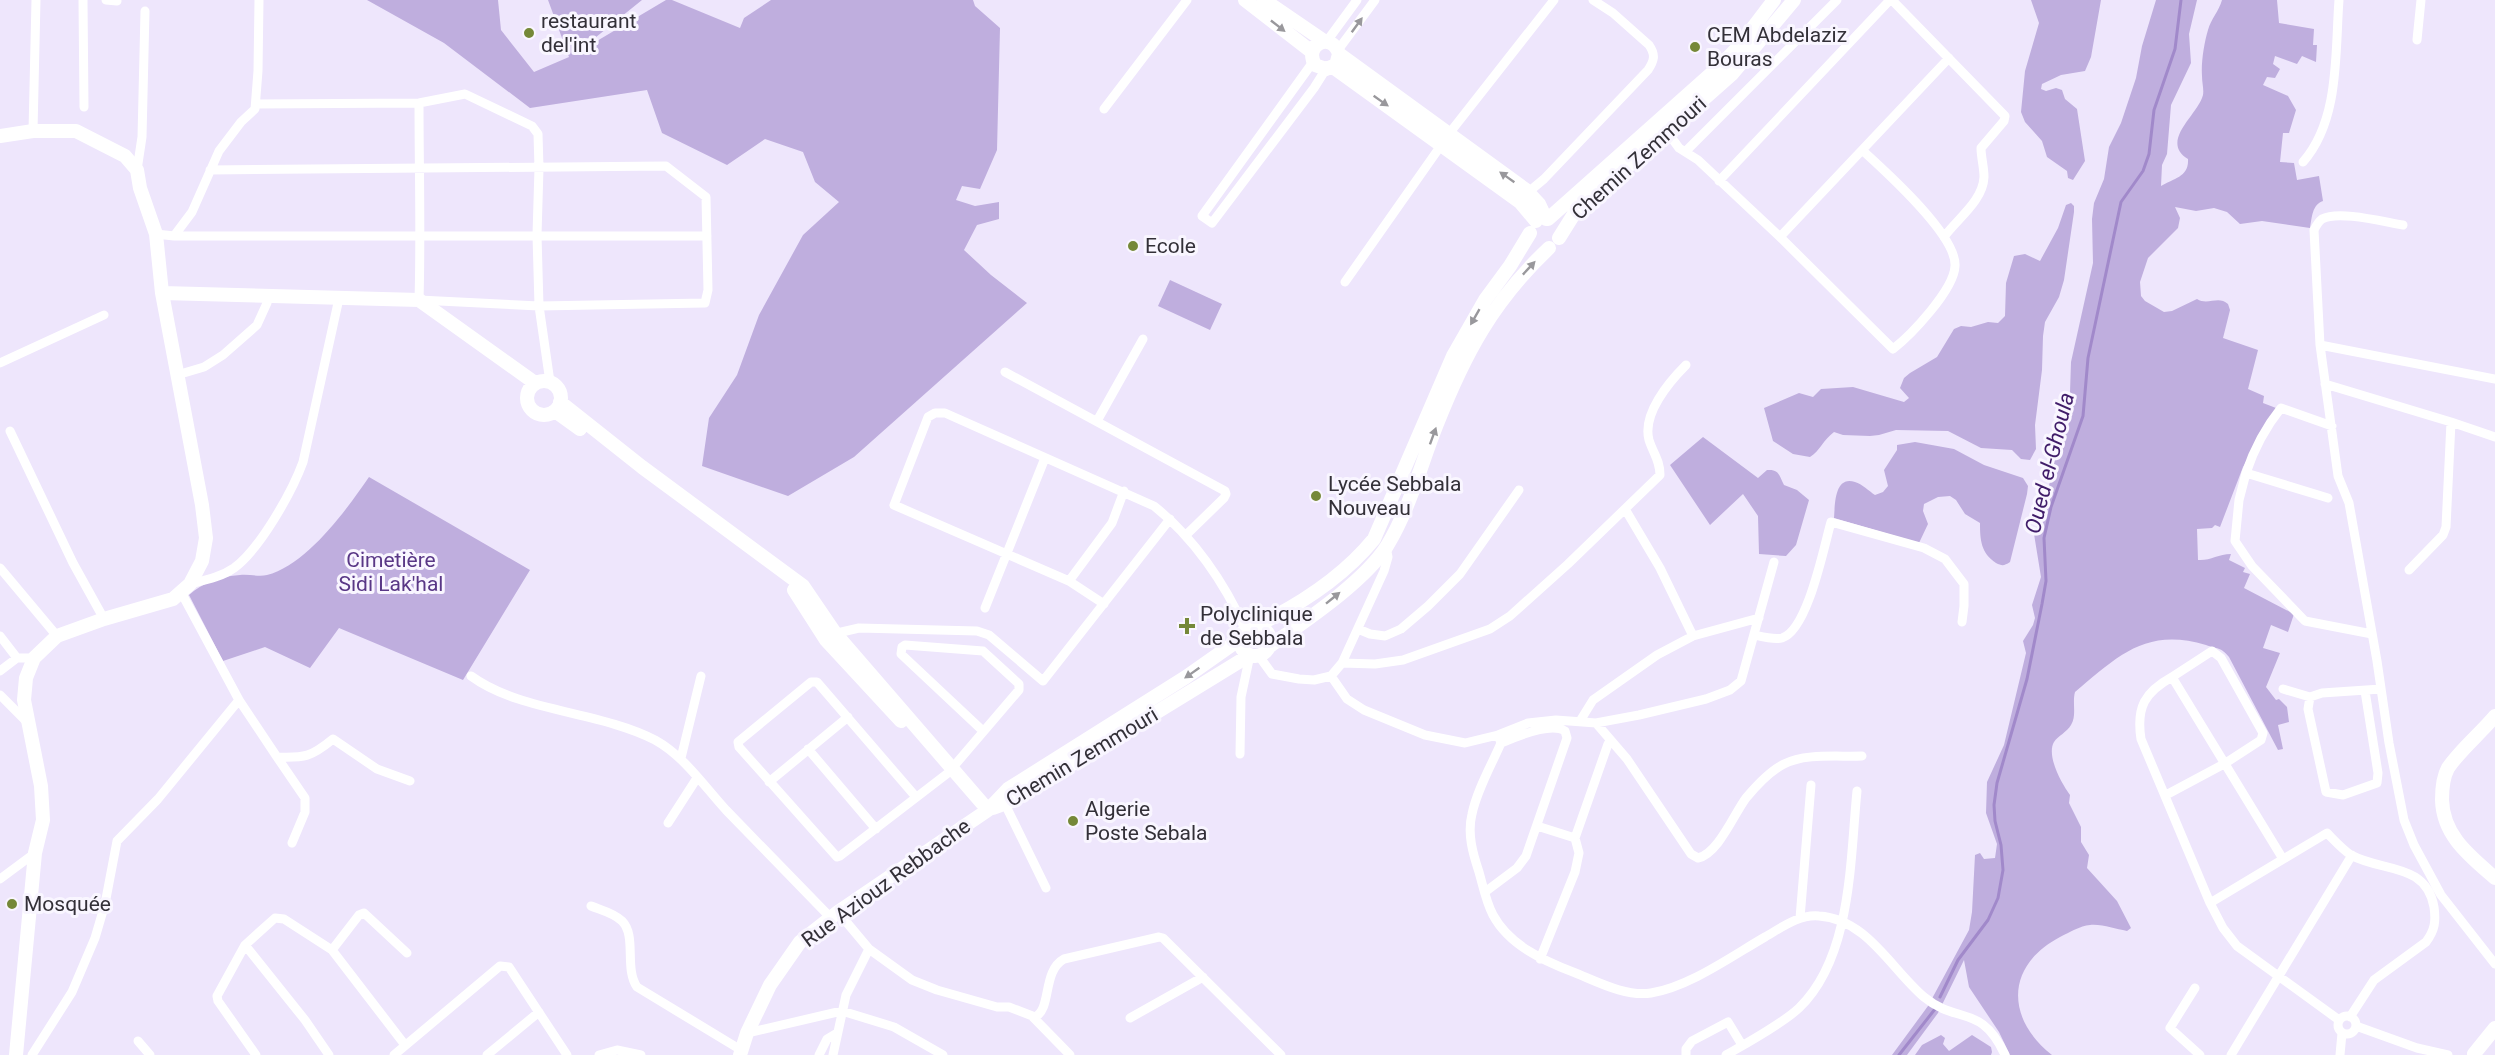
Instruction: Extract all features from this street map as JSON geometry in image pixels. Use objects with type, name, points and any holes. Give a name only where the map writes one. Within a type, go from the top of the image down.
[{"type":"street","points":[[33,131],[36,0]]},
{"type":"street","points":[[83,0],[84,107]]},
{"type":"street","points":[[106,0],[117,1]]},
{"type":"street","points":[[174,236],[192,212],[219,151],[255,109],[259,0]]},
{"type":"street","points":[[1104,109],[1186,0]]},
{"type":"street","points":[[1245,0],[1312,57],[1318,67],[1329,68],[1526,190],[1539,204],[1540,223],[1535,246],[1549,248]]},
{"type":"street","points":[[1264,0],[1332,47],[1520,202],[1540,223],[1558,226],[1559,238]]},
{"type":"street","points":[[1357,0],[1332,47],[1338,62],[1329,68],[1212,223],[1202,216],[1312,57],[1314,47],[1332,47],[1375,0]]},
{"type":"street","points":[[1345,282],[1445,140],[1554,0]]},
{"type":"street","points":[[1526,190],[1532,189],[1544,179],[1612,109],[1654,61],[1654,52],[1649,45],[1613,13],[1593,0]]},
{"type":"street","name":"Chemin Zemmouri","points":[[985,812],[1008,789],[1186,677],[1247,631],[1294,607],[1327,584],[1362,554],[1374,539],[1453,356],[1485,300],[1540,223],[1720,65],[1739,46],[1774,0]]},
{"type":"street","name":"Chemin Zemmouri","points":[[985,812],[1005,804],[1260,652],[1345,588],[1371,565],[1386,547],[1401,519],[1437,423],[1475,340],[1497,307],[1523,274],[1556,244],[1574,214],[1732,74],[1794,0]]},
{"type":"street","points":[[1686,151],[1837,0]]},
{"type":"street","points":[[1719,181],[1891,0],[2005,119],[1981,148],[1984,175],[1983,186],[1978,197],[1944,237]]},
{"type":"street","points":[[2303,162],[2322,133],[2331,104],[2339,0]]},
{"type":"street","points":[[2417,40],[2421,0]]},
{"type":"street","points":[[16,1055],[35,853],[43,820],[41,786],[24,700],[26,678],[34,658],[57,636],[104,619],[173,599],[186,588],[202,561],[206,538],[163,297],[156,234],[140,188],[137,170],[142,137],[145,11]]},
{"type":"street","points":[[1780,237],[1949,58]]},
{"type":"street","points":[[256,104],[419,103],[465,94],[532,126],[538,134],[539,306],[550,382],[560,394],[558,406],[548,414],[533,411],[529,405],[532,386]]},
{"type":"street","points":[[419,103],[421,237],[419,300]]},
{"type":"street","points":[[0,136],[33,131],[76,131],[125,156],[137,170]]},
{"type":"street","points":[[1668,133],[1679,147],[1780,237],[1893,349],[1947,290],[1955,269],[1955,258],[1944,237],[1903,187],[1862,150]]},
{"type":"street","points":[[163,297],[419,300],[539,306],[705,303],[708,290],[706,196],[666,166],[539,168],[419,166],[210,170]]},
{"type":"street","points":[[2403,225],[2341,216],[2323,218],[2317,223],[2314,230],[2320,345],[2338,476],[2349,503],[2400,800],[2410,837],[2441,895],[2495,964]]},
{"type":"street","points":[[156,234],[421,237],[707,236]]},
{"type":"street","points":[[163,297],[267,303],[415,306],[532,386],[550,382]]},
{"type":"street","points":[[419,300],[532,386]]},
{"type":"street","points":[[177,375],[204,367],[223,356],[257,325],[267,303]]},
{"type":"street","points":[[186,588],[236,567],[278,514],[303,462],[338,303]]},
{"type":"street","points":[[0,363],[104,315]]},
{"type":"street","points":[[1097,421],[1143,339]]},
{"type":"street","points":[[2320,345],[2495,379]]},
{"type":"street","points":[[1342,663],[1375,664],[1403,660],[1490,629],[1529,599],[1660,475],[1660,463],[1649,440],[1648,428],[1652,413],[1672,380],[1686,365]]},
{"type":"street","points":[[1005,372],[1225,491],[1224,498],[1186,535]]},
{"type":"street","points":[[2325,384],[2495,437]]},
{"type":"street","points":[[558,406],[796,592],[830,635],[985,812]]},
{"type":"street","points":[[2332,426],[2281,408],[2253,452],[2240,500],[2235,541],[2252,566],[2305,621],[2372,634]]},
{"type":"street","points":[[1104,604],[1069,581],[894,504],[928,417],[935,413],[945,413],[1154,506],[1186,535],[1234,605],[1247,631],[1242,648],[1260,652]]},
{"type":"street","points":[[2409,570],[2443,535],[2446,527],[2451,422]]},
{"type":"street","points":[[10,431],[73,563],[104,619]]},
{"type":"street","points":[[985,608],[1045,458]]},
{"type":"street","points":[[2246,473],[2328,498]]},
{"type":"street","points":[[1358,629],[1385,636],[1401,630],[1460,574],[1519,490]]},
{"type":"street","points":[[1069,581],[1112,523],[1124,491]]},
{"type":"street","points":[[1625,509],[1660,568],[1693,636]]},
{"type":"street","points":[[830,635],[859,628],[977,631],[989,635],[1043,681],[1170,519]]},
{"type":"street","points":[[1754,635],[1778,639],[1793,630],[1812,594],[1830,522],[1924,548],[1945,559],[1964,585],[1962,622]]},
{"type":"street","points":[[1260,652],[1269,671],[1276,675],[1314,680],[1331,676],[1342,663],[1384,571],[1388,557],[1386,547]]},
{"type":"street","points":[[1774,562],[1741,681],[1730,690],[1695,702],[1596,723],[1556,720],[1528,723],[1499,739],[1471,821],[1472,851],[1493,915],[1500,925],[1540,959],[1606,985],[1627,991],[1650,993],[1700,974],[1800,918],[1820,916],[1843,922],[1874,943],[1925,998],[1946,1009],[1972,1017],[1987,1026],[1997,1038],[2005,1055]]},
{"type":"street","points":[[0,568],[57,636]]},
{"type":"street","points":[[186,588],[238,699],[305,798],[305,812],[292,843]]},
{"type":"street","points":[[1580,721],[1593,700],[1657,655],[1693,636],[1759,618]]},
{"type":"street","points":[[1240,754],[1242,688],[1269,633],[1247,631]]},
{"type":"street","points":[[0,636],[16,658]]},
{"type":"street","points":[[916,797],[817,682],[811,682],[738,742],[739,747],[769,782],[837,856],[840,856],[876,829],[950,770],[1019,690],[1019,684],[983,651],[905,645],[902,647],[901,654],[983,731]]},
{"type":"street","points":[[2166,795],[2224,764],[2261,740],[2263,733],[2221,658],[2212,651],[2156,686],[2148,695],[2138,722],[2141,739],[2210,903],[2223,928],[2237,946],[2339,1020]]},
{"type":"street","points":[[0,671],[16,658],[34,658]]},
{"type":"street","points":[[471,676],[500,693],[611,723],[655,740],[681,758],[696,778],[869,949],[912,980],[937,990],[1039,1016],[1042,1013],[1052,973],[1059,962],[1159,937],[1167,941],[1281,1055]]},
{"type":"street","points":[[681,758],[701,676]]},
{"type":"street","points":[[1331,676],[1347,699],[1364,710],[1425,735],[1465,743],[1555,728],[1562,728],[1567,734],[1523,861],[1485,892]]},
{"type":"street","points":[[2172,677],[2283,859]]},
{"type":"street","points":[[2283,690],[2310,697],[2322,693],[2381,689]]},
{"type":"street","points":[[2310,697],[2308,709],[2326,792],[2343,795],[2377,783],[2378,773],[2365,691]]},
{"type":"street","points":[[0,695],[29,724]]},
{"type":"street","points":[[32,1055],[72,992],[95,938],[105,904],[117,841],[158,799],[238,699]]},
{"type":"street","points":[[2495,716],[2447,770],[2442,790],[2443,813],[2453,837],[2467,854],[2495,879]]},
{"type":"street","points":[[769,782],[848,717]]},
{"type":"street","points":[[1596,723],[1627,759],[1691,854],[1698,858],[1716,844],[1748,796],[1784,764],[1796,759],[1862,756]]},
{"type":"street","points":[[278,757],[303,758],[315,753],[333,739],[377,769],[410,781]]},
{"type":"street","points":[[1540,959],[1575,872],[1580,853],[1575,838],[1608,744]]},
{"type":"street","points":[[808,749],[876,829]]},
{"type":"street","points":[[668,823],[696,778]]},
{"type":"street","points":[[1800,918],[1811,785]]},
{"type":"street","points":[[1726,1055],[1789,1016],[1805,1001],[1827,968],[1836,949],[1843,922],[1857,791]]},
{"type":"street","points":[[1005,804],[1046,888]]},
{"type":"street","name":"Rue Aziouz Rebbache","points":[[740,1053],[770,986],[800,942],[835,915],[985,812]]},
{"type":"street","points":[[1536,826],[1575,838]]},
{"type":"street","points":[[2210,903],[2327,833],[2352,855],[2397,869],[2421,881],[2432,898],[2436,924],[2426,942],[2374,980],[2350,1017]]},
{"type":"street","points":[[0,879],[35,853]]},
{"type":"street","points":[[2231,1055],[2352,855]]},
{"type":"street","points":[[591,906],[616,917],[625,925],[628,932],[630,972],[637,987],[740,1053]]},
{"type":"street","points":[[332,950],[362,913],[407,954]]},
{"type":"street","points":[[256,1055],[218,1001],[217,996],[245,945],[275,918],[284,919],[332,950],[405,1046]]},
{"type":"street","points":[[245,945],[305,1020],[328,1055]]},
{"type":"street","points":[[833,1055],[842,1011],[853,979],[869,949]]},
{"type":"street","points":[[394,1055],[500,966],[509,967],[567,1055]]},
{"type":"street","points":[[1130,1018],[1203,977]]},
{"type":"street","points":[[2195,988],[2170,1028],[2200,1055]]},
{"type":"street","points":[[747,1033],[842,1011],[894,1027],[943,1055]]},
{"type":"street","points":[[487,1055],[539,1012]]},
{"type":"street","points":[[1032,1016],[1070,1055]]},
{"type":"street","points":[[2339,1020],[2350,1017],[2356,1026]]},
{"type":"street","points":[[2339,1020],[2338,1028],[2342,1033],[2340,1055]]},
{"type":"street","points":[[1686,1055],[1686,1049],[1692,1041],[1728,1022],[1742,1046]]},
{"type":"street","points":[[2342,1033],[2350,1034],[2356,1026]]},
{"type":"street","points":[[2356,1026],[2417,1048],[2448,1055]]},
{"type":"street","points":[[2470,1055],[2495,1028]]},
{"type":"street","points":[[819,1055],[827,1039],[837,1033]]},
{"type":"street","points":[[138,1041],[150,1055]]},
{"type":"street","points":[[599,1055],[617,1050],[641,1055]]},
{"type":"green space","points":[[367,0],[498,0],[501,30],[534,72],[569,57],[548,0],[642,0],[575,54],[666,0],[672,0],[740,28],[744,18],[771,0],[973,0],[975,6],[1000,28],[997,150],[980,189],[962,186],[956,200],[975,206],[999,202],[999,219],[977,225],[964,250],[1027,303],[854,457],[788,496],[702,466],[709,418],[737,375],[759,315],[803,235],[839,202],[815,182],[803,152],[765,139],[727,165],[662,133],[647,90],[530,108],[444,43]]},
{"type":"green space","points":[[2031,0],[2101,0],[2091,57],[2085,71],[2061,75],[2042,84],[2041,89],[2062,90],[2065,99],[2077,109],[2085,161],[2073,180],[2068,178],[2067,171],[2047,157],[2042,141],[2025,122],[2021,112],[2025,71],[2039,23]]},
{"type":"green space","points":[[2156,0],[2197,0],[2189,34],[2191,63],[2171,105],[2167,154],[2162,165],[2161,186],[2180,176],[2188,165],[2188,159],[2180,152],[2177,144],[2183,128],[2203,95],[2202,65],[2205,41],[2209,26],[2222,0],[2277,0],[2279,23],[2314,29],[2313,45],[2317,45],[2316,62],[2302,56],[2297,64],[2275,56],[2273,64],[2280,69],[2275,78],[2267,77],[2263,85],[2288,96],[2296,110],[2289,133],[2283,133],[2280,162],[2294,163],[2297,180],[2319,176],[2323,201],[2315,208],[2310,228],[2262,221],[2240,224],[2227,212],[2214,208],[2196,211],[2175,207],[2180,218],[2178,228],[2148,258],[2140,282],[2141,296],[2145,301],[2164,312],[2172,311],[2197,299],[2201,301],[2220,300],[2228,304],[2230,310],[2223,338],[2258,350],[2248,389],[2264,396],[2263,403],[2276,408],[2243,467],[2220,527],[2215,525],[2212,528],[2197,529],[2198,560],[2231,554],[2229,560],[2245,568],[2243,572],[2250,574],[2244,588],[2294,614],[2288,632],[2271,625],[2263,648],[2280,653],[2266,687],[2276,700],[2279,699],[2287,707],[2289,722],[2278,725],[2283,749],[2278,750],[2229,657],[2221,650],[2185,640],[2150,642],[2134,648],[2105,667],[2075,692],[2073,721],[2054,742],[2052,755],[2059,777],[2070,795],[2069,803],[2081,827],[2081,842],[2089,855],[2087,868],[2117,901],[2131,928],[2127,931],[2100,925],[2082,927],[2060,937],[2042,949],[2029,963],[2021,978],[2018,993],[2020,1009],[2026,1025],[2037,1041],[2052,1055],[2010,1055],[1999,1032],[1969,987],[1964,960],[1938,1013],[1907,1055],[1892,1055],[1928,1006],[1969,930],[1975,855],[1980,853],[1984,859],[1995,858],[1997,844],[1986,813],[1987,782],[2004,745],[2026,653],[2023,641],[2035,618],[2032,605],[2041,577],[2034,534],[2054,469],[2045,463],[2055,452],[2069,423],[2071,362],[2093,263],[2094,203],[2104,179],[2109,147],[2121,123],[2136,78],[2142,46]]},
{"type":"green space","points":[[2071,203],[2074,206],[2074,212],[2064,280],[2059,297],[2045,322],[2035,425],[2036,449],[2030,460],[2021,459],[2012,450],[1981,448],[1948,431],[1896,430],[1870,436],[1843,435],[1834,432],[1810,457],[1793,454],[1773,441],[1764,408],[1799,393],[1813,397],[1821,389],[1853,387],[1904,402],[1909,398],[1900,388],[1904,378],[1937,357],[1954,329],[1988,322],[1998,323],[2005,316],[2006,283],[2014,256],[2025,254],[2040,261],[2058,228],[2066,205]]},
{"type":"green space","points":[[1170,280],[1222,304],[1210,330],[1158,306]]},
{"type":"green space","points":[[1703,437],[1758,478],[1767,470],[1776,472],[1784,485],[1797,490],[1809,500],[1796,545],[1786,556],[1759,554],[1758,516],[1743,494],[1710,525],[1670,465]]},
{"type":"green space","points":[[1915,442],[1954,449],[1984,465],[2023,478],[2028,486],[2027,494],[2010,562],[2000,565],[1987,555],[1981,540],[1980,523],[1965,514],[1956,500],[1950,496],[1938,497],[1924,504],[1923,511],[1928,524],[1919,543],[1834,518],[1837,493],[1843,483],[1848,481],[1858,483],[1875,495],[1883,492],[1888,486],[1884,470],[1897,450],[1897,445]]},
{"type":"green space","name":"Cimetière Sidi Lak'hal","points":[[369,477],[530,570],[463,680],[339,628],[310,668],[265,647],[223,661],[189,595],[200,587],[219,579],[240,575],[267,575],[297,560],[325,534]]},
{"type":"green space","points":[[1941,1035],[1945,1038],[1943,1044],[1949,1051],[1972,1035],[1991,1047],[1991,1055],[1915,1055],[1922,1045]]},
{"type":"waterway","name":"Oued el-Ghoula","points":[[1940,997],[1958,960],[1988,920],[1998,898],[2003,870],[1994,805],[1997,783],[2027,679],[2042,604],[2046,581],[2044,538],[2051,507],[2083,416],[2088,358],[2121,202],[2143,171],[2149,154],[2154,110],[2175,49],[2181,0]]},
{"type":"waterway","name":"Oued el-Ghoula","points":[[1899,1055],[1935,1009]]},
{"type":"place","name":"restaurant del'int","points":[[529,33]]},
{"type":"place","name":"CEM Abdelaziz Bouras","points":[[1695,47]]},
{"type":"place","name":"Ecole","points":[[1133,246]]},
{"type":"place","name":"Lycée Sebbala Nouveau","points":[[1316,496]]},
{"type":"place","name":"Polyclinique de Sebbala","points":[[1187,626]]},
{"type":"place","name":"Algerie Poste Sebala","points":[[1073,821]]},
{"type":"place","name":"Mosquée","points":[[12,904]]}]
